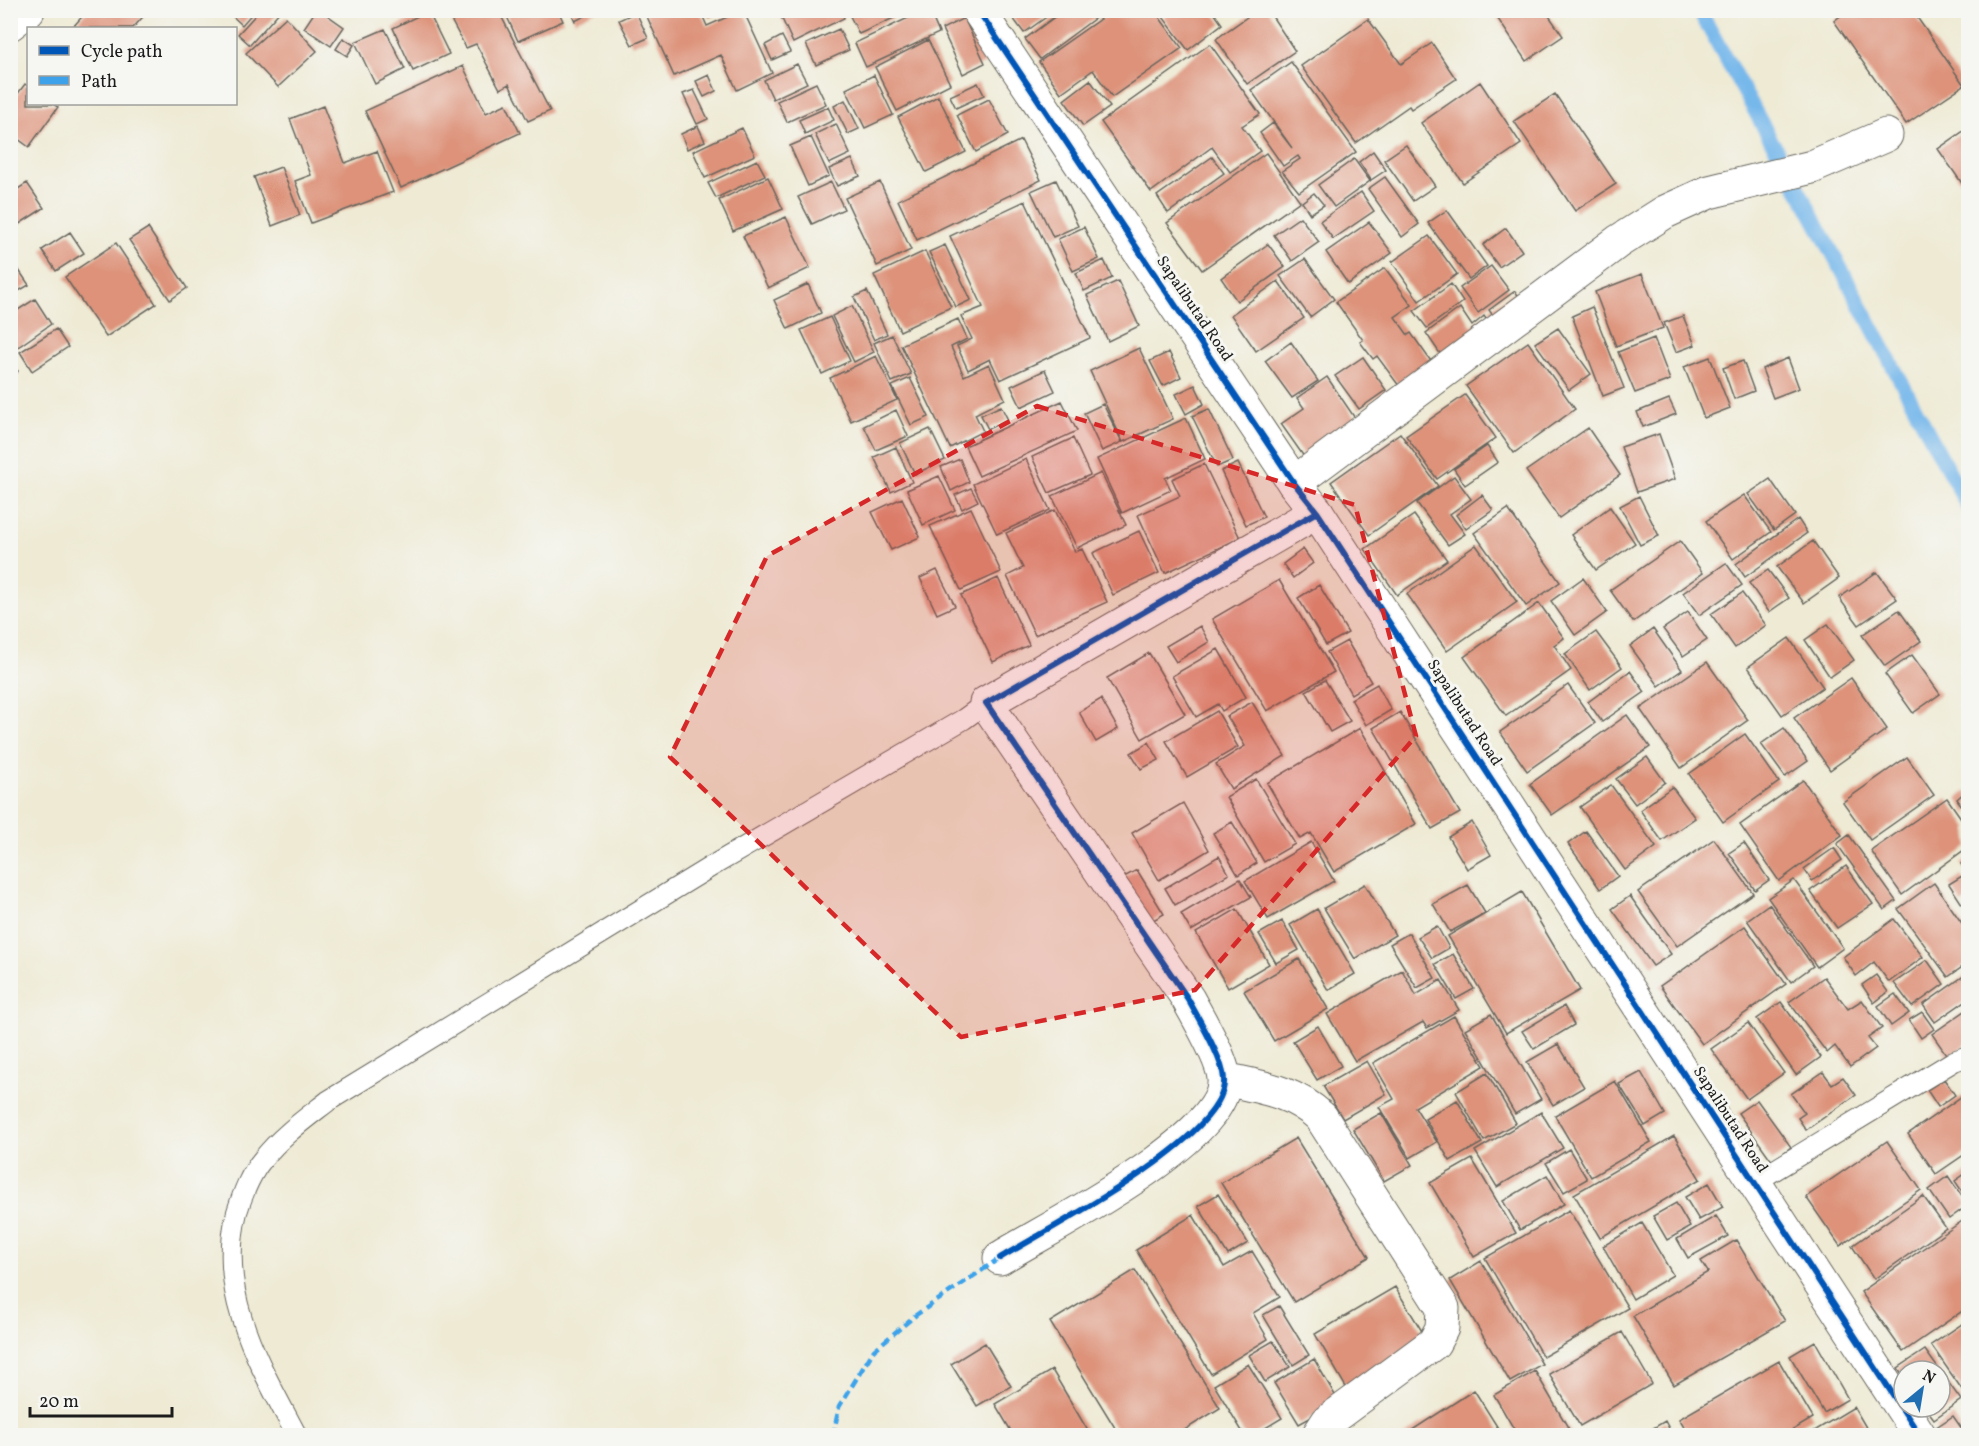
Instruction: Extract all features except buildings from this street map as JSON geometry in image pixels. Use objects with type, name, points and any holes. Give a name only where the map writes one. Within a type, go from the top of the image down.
[{"type":"street","points":[[10,24],[27,10]]},
{"type":"street","name":"Sapalibutad Road","points":[[978,10],[1294,483],[1317,512],[1920,1436]]},
{"type":"street","points":[[1294,483],[1665,212],[1709,192],[1812,166],[1887,135]]},
{"type":"street","points":[[1000,1258],[1153,1165],[1186,1141],[1204,1124],[1219,1101],[1224,1079],[1215,1053],[1188,999],[986,703],[1317,512]]},
{"type":"street","points":[[1224,1079],[1279,1090],[1305,1102],[1321,1116],[1435,1291],[1443,1308],[1442,1328],[1434,1343],[1328,1421],[1318,1436]]},
{"type":"lane","points":[[297,1436],[249,1346],[236,1304],[231,1271],[233,1230],[243,1190],[262,1160],[291,1130],[328,1101],[712,866],[964,719],[986,703]]},
{"type":"lane","points":[[1755,1182],[1954,1061],[1968,1056]]},
{"type":"highlighted area","points":[[1037,406],[1355,505],[1416,736],[1195,990],[961,1037],[670,757],[767,556]]},
{"type":"waterway","points":[[1699,10],[1808,207],[1968,507]]},
{"type":"marked path","points":[[833,1436],[839,1407],[874,1350],[916,1315],[1000,1258]]},
{"type":"cycle path","points":[[978,10],[1294,483],[1317,512],[1920,1436]]},
{"type":"cycle path","points":[[1000,1258],[1093,1204],[1168,1153],[1198,1127],[1218,1102],[1224,1079],[1215,1050],[1188,999],[986,703],[1317,512]]}]
